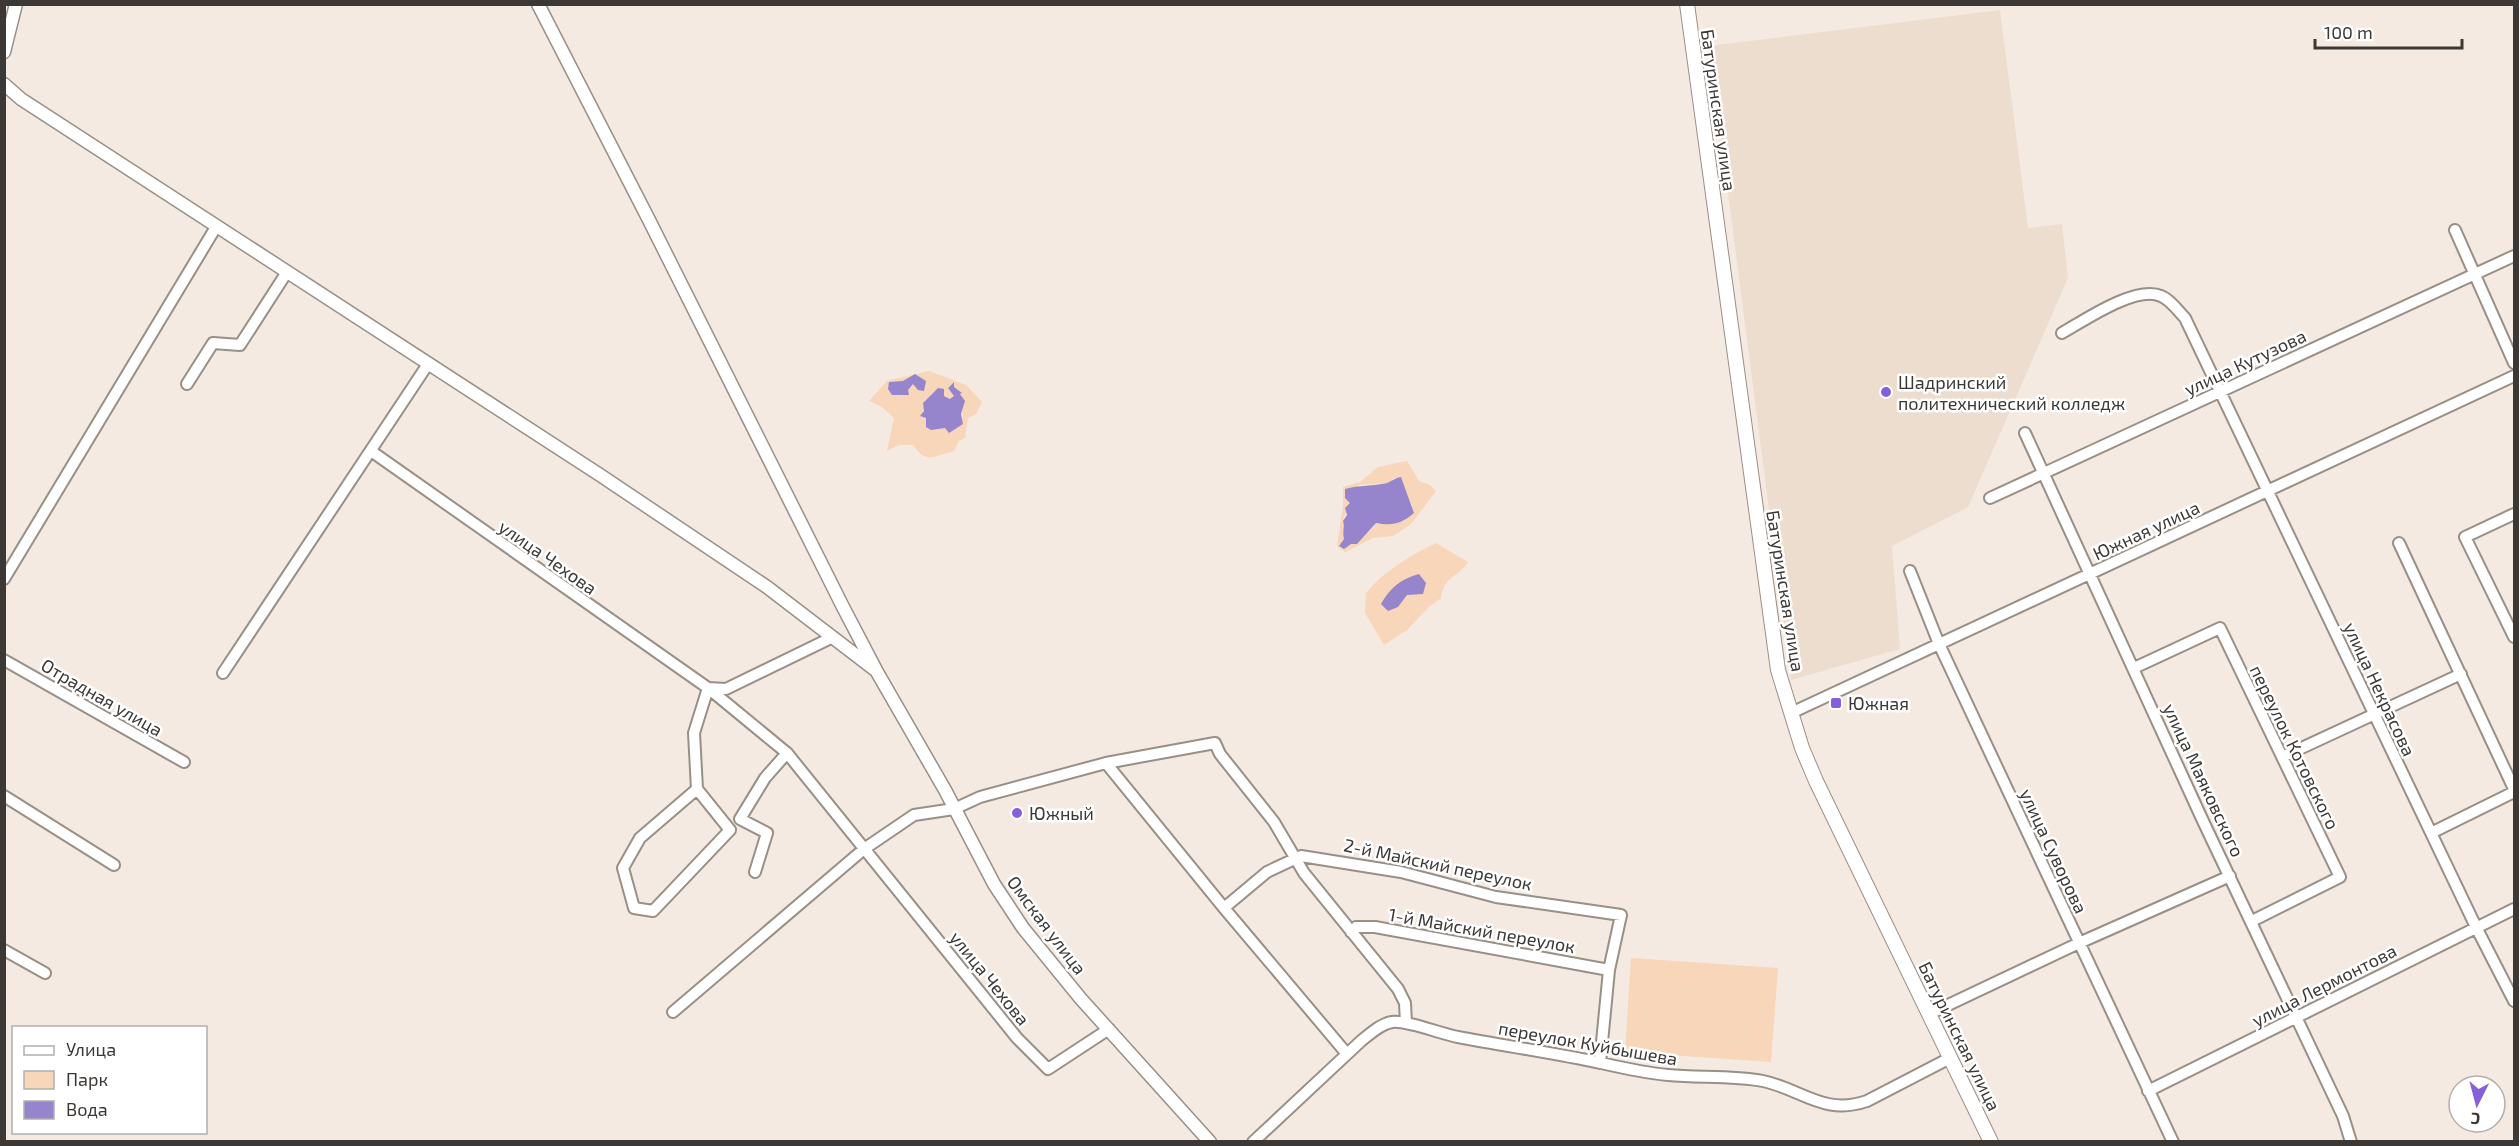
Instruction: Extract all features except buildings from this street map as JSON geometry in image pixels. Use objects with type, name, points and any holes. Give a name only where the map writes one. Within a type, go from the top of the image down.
[{"type":"main road","name":"Батуринская улица","points":[[1687,4],[1774,648],[1791,713],[1816,781],[1991,1142]]},
{"type":"street","points":[[4,52],[16,4]]},
{"type":"street","name":"Омская улица","points":[[538,4],[877,672],[994,884],[1023,928],[1081,999],[1210,1142]]},
{"type":"street","points":[[5,86],[21,99],[216,227],[758,580],[877,672]]},
{"type":"street","points":[[4,579],[216,227]]},
{"type":"street","points":[[2455,230],[2514,363]]},
{"type":"street","name":"улица Кутузова","points":[[1990,498],[2514,256]]},
{"type":"street","points":[[187,384],[213,343],[240,345],[287,272]]},
{"type":"street","name":"улица Некрасова","points":[[2062,333],[2119,302],[2141,294],[2160,295],[2185,318],[2476,927],[2514,1001]]},
{"type":"street","points":[[223,673],[428,364]]},
{"type":"street","name":"Южная улица","points":[[1791,713],[2514,376]]},
{"type":"street","name":"улица Маяковского","points":[[2025,433],[2343,1116],[2351,1142]]},
{"type":"street","name":"улица Чехова","points":[[371,451],[708,688],[787,753],[1017,1038],[1048,1069],[1109,1029]]},
{"type":"street","points":[[2514,514],[2465,537],[2514,637]]},
{"type":"street","points":[[2399,543],[2514,791],[2431,833]]},
{"type":"street","name":"улица Суворова","points":[[1910,571],[1939,644],[2173,1142]]},
{"type":"street","name":"переулок Котовского","points":[[2134,668],[2220,628],[2340,877],[2252,921]]},
{"type":"street","points":[[698,789],[640,838],[623,868],[634,908],[653,911],[730,830],[698,789],[694,733],[708,688],[726,689],[833,637]]},
{"type":"street","name":"Отрадная улица","points":[[4,660],[184,762]]},
{"type":"street","points":[[2282,757],[2461,674]]},
{"type":"street","points":[[673,1012],[864,849],[914,814],[954,809],[990,794],[1106,763],[1215,742],[1220,754],[1259,800],[1274,822],[1294,858],[1398,989],[1405,1003],[1406,1023]]},
{"type":"street","points":[[755,872],[767,833],[740,819],[765,778],[787,753]]},
{"type":"street","points":[[1106,763],[1347,1054]]},
{"type":"street","points":[[4,796],[114,865]]},
{"type":"street","name":"2-й Майский переулок","points":[[1224,908],[1267,872],[1301,856],[1341,860],[1438,880],[1496,897],[1621,915],[1609,970],[1600,1063]]},
{"type":"street","points":[[1929,1014],[2079,943],[2230,876]]},
{"type":"street","name":"улица Лермонтова","points":[[2148,1090],[2514,909]]},
{"type":"street","name":"1-й Майский переулок","points":[[1351,932],[1356,927],[1375,927],[1609,970]]},
{"type":"street","points":[[4,950],[45,973]]},
{"type":"street","name":"переулок Куйбышева","points":[[1252,1142],[1347,1054],[1380,1026],[1392,1022],[1406,1023],[1436,1033],[1627,1070],[1762,1081],[1805,1098],[1842,1106],[1867,1101],[1950,1058]]},
{"type":"shaded area","name":"Шадринский политехнический колледж","points":[[2000,10],[2028,228],[2062,224],[2068,278],[1968,507],[1892,546],[1900,649],[1791,680],[1709,46]]},
{"type":"green space","points":[[929,371],[966,385],[982,402],[976,414],[968,418],[965,438],[959,441],[954,451],[927,457],[913,445],[899,445],[887,451],[894,418],[882,407],[869,401],[887,381]],"holes":[[[953,382],[954,387],[961,392],[963,419],[945,428],[935,428],[921,416],[932,393],[944,389],[944,397],[950,399],[955,396],[948,388]]]},
{"type":"green space","points":[[1407,461],[1419,481],[1430,485],[1436,491],[1411,524],[1393,536],[1373,538],[1345,552],[1337,546],[1343,506],[1343,487],[1360,482],[1378,467]],"holes":[[[1394,478],[1401,478],[1408,500],[1413,505],[1380,524],[1376,523],[1371,530],[1339,546],[1344,539],[1343,520],[1358,485],[1389,483]]]},
{"type":"green space","points":[[1436,543],[1468,562],[1445,585],[1441,598],[1407,630],[1384,645],[1365,613],[1366,593],[1398,564]]},
{"type":"green space","points":[[1631,958],[1778,968],[1771,1062],[1625,1052]]},
{"type":"water","points":[[915,374],[926,381],[924,391],[918,390],[913,384],[908,390],[909,395],[892,395],[888,389],[889,382],[903,381]]},
{"type":"water","points":[[954,382],[954,387],[962,393],[960,394],[965,401],[961,414],[963,424],[949,433],[945,428],[931,430],[926,427],[926,418],[920,416],[924,411],[923,403],[938,388],[944,389],[944,396],[950,399],[954,396],[948,388]]},
{"type":"water","points":[[1401,477],[1414,513],[1396,523],[1376,523],[1357,544],[1351,544],[1344,549],[1339,546],[1344,539],[1343,521],[1347,515],[1345,508],[1350,503],[1345,498],[1345,489],[1387,483]]},
{"type":"water","points":[[1419,574],[1426,583],[1423,594],[1407,595],[1398,607],[1388,611],[1381,604],[1397,584]]},
{"type":"place","name":"Шадринский политехнический колледж","points":[[1886,392]]},
{"type":"place","name":"Южная","points":[[1836,703]]},
{"type":"place","name":"Южный","points":[[1017,813]]}]
